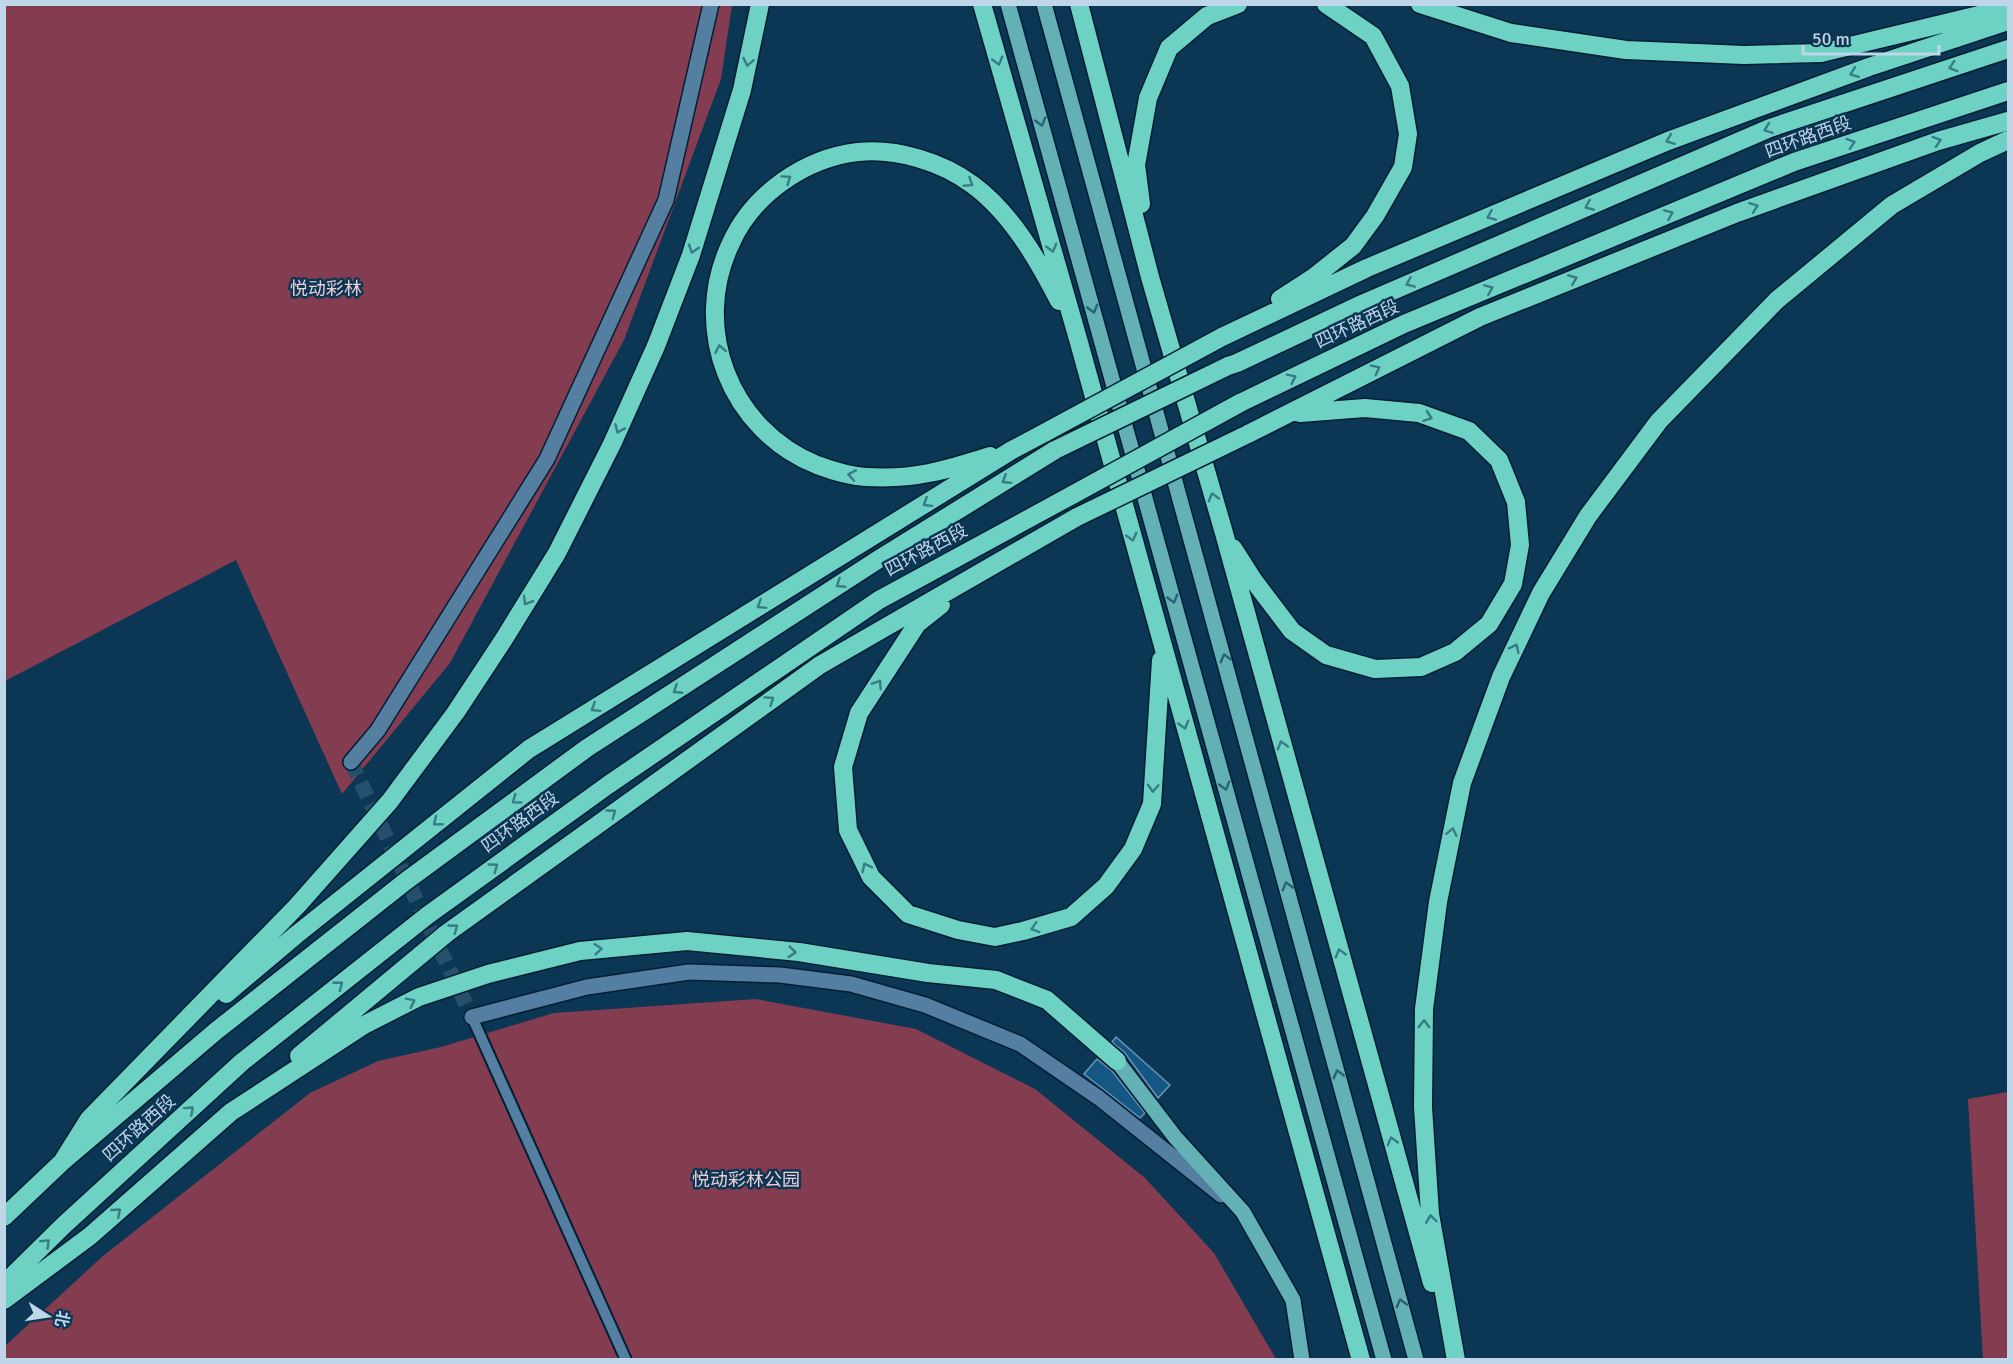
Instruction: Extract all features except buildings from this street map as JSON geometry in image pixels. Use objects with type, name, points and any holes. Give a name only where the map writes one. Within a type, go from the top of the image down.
[{"type":"highway","points":[[62,1162],[89,1119],[297,906],[390,801],[456,712],[557,553],[612,444],[646,368],[691,255],[742,90],[760,4]]},
{"type":"highway","points":[[982,4],[1078,339],[1361,1359]]},
{"type":"highway","points":[[1079,4],[1150,277],[1224,533],[1454,1359]]},
{"type":"highway","points":[[1150,277],[1136,165],[1148,98],[1169,48],[1207,16],[1238,4]]},
{"type":"highway","points":[[1222,337],[1314,277],[1353,246],[1375,216],[1403,167],[1408,134],[1400,86],[1373,36],[1326,4]]},
{"type":"highway","points":[[1420,4],[1511,33],[1626,50],[1744,55],[1821,53],[2008,8]]},
{"type":"highway","points":[[144,1063],[296,935],[529,749],[1012,450],[1222,337],[1367,268],[1668,141],[1869,68],[2008,21]]},
{"type":"highway","name":"四环路西段","points":[[4,1217],[62,1162],[216,1031],[397,888],[587,748],[879,558],[1055,450],[1362,304],[1770,128],[2008,49]]},
{"type":"highway","name":"四环路西段","points":[[4,1284],[64,1225],[242,1062],[428,915],[608,785],[879,600],[1240,404],[1404,324],[1794,162],[2008,91]]},
{"type":"highway","points":[[4,1300],[90,1236],[231,1112],[447,933],[820,664],[1077,517],[1287,415],[1480,317],[1737,213],[1938,141],[2008,120]]},
{"type":"highway","points":[[1454,1359],[1430,1214],[1423,1107],[1424,1009],[1438,902],[1462,783],[1501,677],[1541,593],[1588,516],[1659,421],[1777,300],[1892,205],[1980,153],[2008,140]]},
{"type":"highway","points":[[1012,450],[928,473],[865,477],[835,472],[801,458],[773,439],[748,413],[731,386],[720,355],[714,315],[719,276],[731,242],[757,202],[790,176],[821,160],[859,152],[897,153],[941,166],[974,186],[1001,211],[1048,279],[1078,339]]},
{"type":"highway","points":[[1224,533],[1254,581],[1292,631],[1326,656],[1375,669],[1421,667],[1455,652],[1489,624],[1513,584],[1520,544],[1516,502],[1499,460],[1469,431],[1419,413],[1365,408],[1287,415]]},
{"type":"highway","points":[[994,564],[917,624],[859,713],[843,767],[848,830],[871,877],[908,914],[958,930],[995,937],[1071,917],[1106,886],[1133,849],[1152,804],[1162,646]]},
{"type":"highway","points":[[231,1112],[364,1025],[419,997],[488,974],[580,951],[687,941],[799,952],[928,973],[996,980],[1047,1000],[1117,1060]]},
{"type":"main road","points":[[1008,4],[1384,1359]]},
{"type":"main road","points":[[1044,4],[1416,1359]]},
{"type":"main road","points":[[1117,1060],[1175,1137],[1243,1212],[1293,1300],[1302,1359]]},
{"type":"street","points":[[351,762],[378,730],[547,459],[666,200],[711,4]]},
{"type":"street","points":[[472,1017],[587,987],[689,972],[780,975],[851,984],[925,1005],[1020,1044],[1099,1098],[1243,1212]]},
{"type":"lane","points":[[472,1017],[626,1359]]},
{"type":"green space","name":"悦动彩林","points":[[5,5],[732,5],[721,79],[624,340],[450,663],[342,794],[236,560],[5,681]]},
{"type":"green space","name":"悦动彩林公园","points":[[756,999],[916,1029],[1035,1089],[1145,1178],[1214,1253],[1276,1359],[5,1360],[5,1346],[103,1256],[310,1093],[378,1061],[441,1047],[554,1013]]},
{"type":"green space","points":[[2008,1092],[2008,1359],[1983,1359],[1968,1099]]},
{"type":"tunnel","points":[[351,762],[472,1017]]}]
